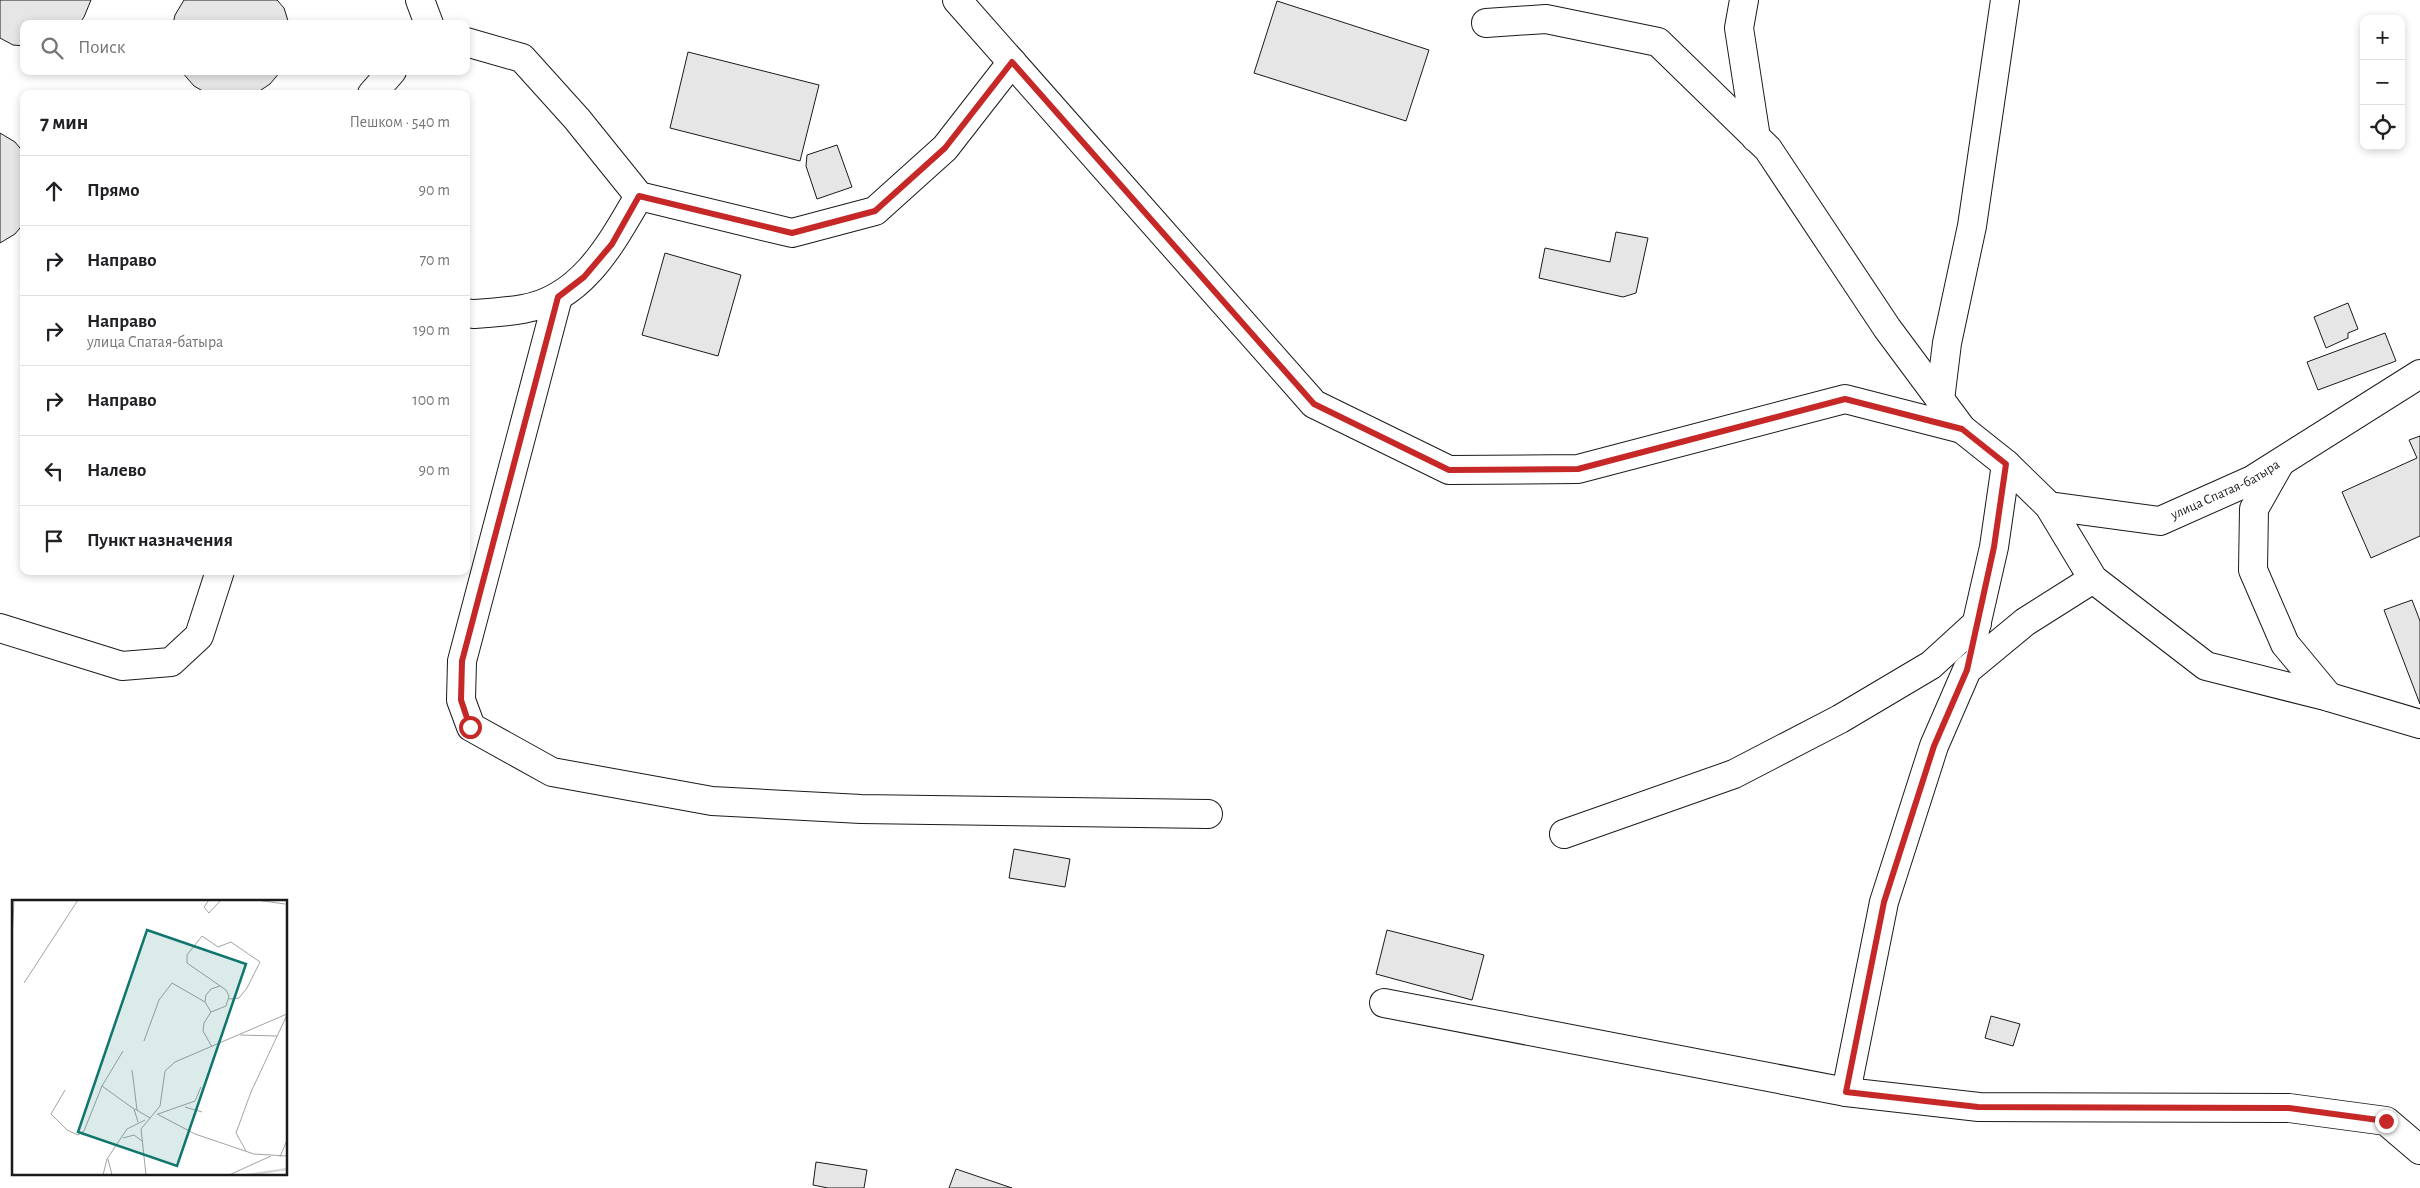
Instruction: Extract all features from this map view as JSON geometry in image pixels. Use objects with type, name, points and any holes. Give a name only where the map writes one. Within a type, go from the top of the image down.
[{"type":"street","points":[[420,0],[428,20]]},
{"type":"street","points":[[957,0],[1314,404],[1449,470],[1578,469],[1845,399],[1962,429]]},
{"type":"street","points":[[1744,0],[1739,28],[1756,138]]},
{"type":"street","points":[[1940,400],[1947,343],[1972,226],[2004,0]]},
{"type":"street","points":[[1486,23],[1546,19],[1658,42],[1768,149],[1887,328],[1940,400],[1962,429],[2006,464],[2048,506],[2093,579],[2206,666],[2329,697],[2420,724]]},
{"type":"street","points":[[470,43],[522,58],[577,119],[639,196],[792,233],[875,211],[945,148],[1012,62]]},
{"type":"street","points":[[375,90],[389,75]]},
{"type":"street","points":[[470,314],[524,309],[558,297],[584,277],[612,244],[639,196]]},
{"type":"street","points":[[558,297],[462,661],[461,700],[470,727],[552,772],[712,801],[861,809],[1208,814]]},
{"type":"street","name":"улица Спатая-батыра","points":[[2048,506],[2160,521],[2252,480],[2420,374]]},
{"type":"street","points":[[2281,462],[2254,509],[2253,570],[2285,644],[2329,697]]},
{"type":"street","points":[[1846,1092],[1884,902],[1934,746],[1967,670],[1994,547],[2006,464]]},
{"type":"street","points":[[0,628],[122,666],[171,662],[199,636],[219,575]]},
{"type":"street","points":[[1967,670],[2025,622],[2093,579]]},
{"type":"street","points":[[1564,834],[1734,774],[1840,719],[1931,665],[1977,623]]},
{"type":"street","points":[[1384,1003],[1846,1092],[1978,1107],[2289,1108],[2386,1121],[2420,1150]]},
{"type":"building","points":[[0,0],[91,0],[82,20],[20,20],[20,46],[13,45],[0,38]]},
{"type":"building","points":[[184,0],[277,0],[284,8],[288,20],[174,20]]},
{"type":"building","points":[[1277,1],[1429,50],[1406,121],[1254,73]]},
{"type":"building","points":[[688,52],[819,85],[800,161],[670,128]]},
{"type":"building","points":[[184,75],[278,75],[270,84],[261,90],[201,90],[194,86]]},
{"type":"building","points":[[0,133],[15,142],[20,148],[20,228],[15,234],[0,243]]},
{"type":"building","points":[[837,145],[852,187],[817,199],[806,166],[807,155]]},
{"type":"building","points":[[1616,232],[1648,238],[1636,293],[1623,297],[1539,278],[1545,248],[1610,262]]},
{"type":"building","points":[[665,253],[741,275],[718,356],[642,335]]},
{"type":"building","points":[[2348,303],[2358,329],[2348,333],[2348,338],[2326,348],[2314,317]]},
{"type":"building","points":[[2385,333],[2396,361],[2318,390],[2307,362]]},
{"type":"building","points":[[2420,436],[2420,536],[2371,558],[2342,492],[2417,458],[2409,440]]},
{"type":"building","points":[[2412,600],[2420,621],[2420,704],[2384,610]]},
{"type":"building","points":[[1014,849],[1070,859],[1065,887],[1009,878]]},
{"type":"building","points":[[1387,930],[1484,955],[1472,1000],[1376,974]]},
{"type":"building","points":[[1991,1016],[2020,1024],[2013,1046],[1985,1038]]},
{"type":"building","points":[[816,1162],[867,1170],[864,1188],[828,1188],[813,1185]]},
{"type":"building","points":[[956,1169],[1012,1188],[949,1188]]},
{"type":"route","points":[[470,727],[461,700],[462,661],[558,297],[584,277],[612,244],[639,196],[792,233],[875,211],[945,148],[1012,62],[1314,404],[1449,470],[1578,469],[1845,399],[1962,429],[2006,464],[1994,547],[1967,670],[1934,746],[1884,902],[1846,1092],[1978,1107],[2289,1108],[2386,1121]]}]
